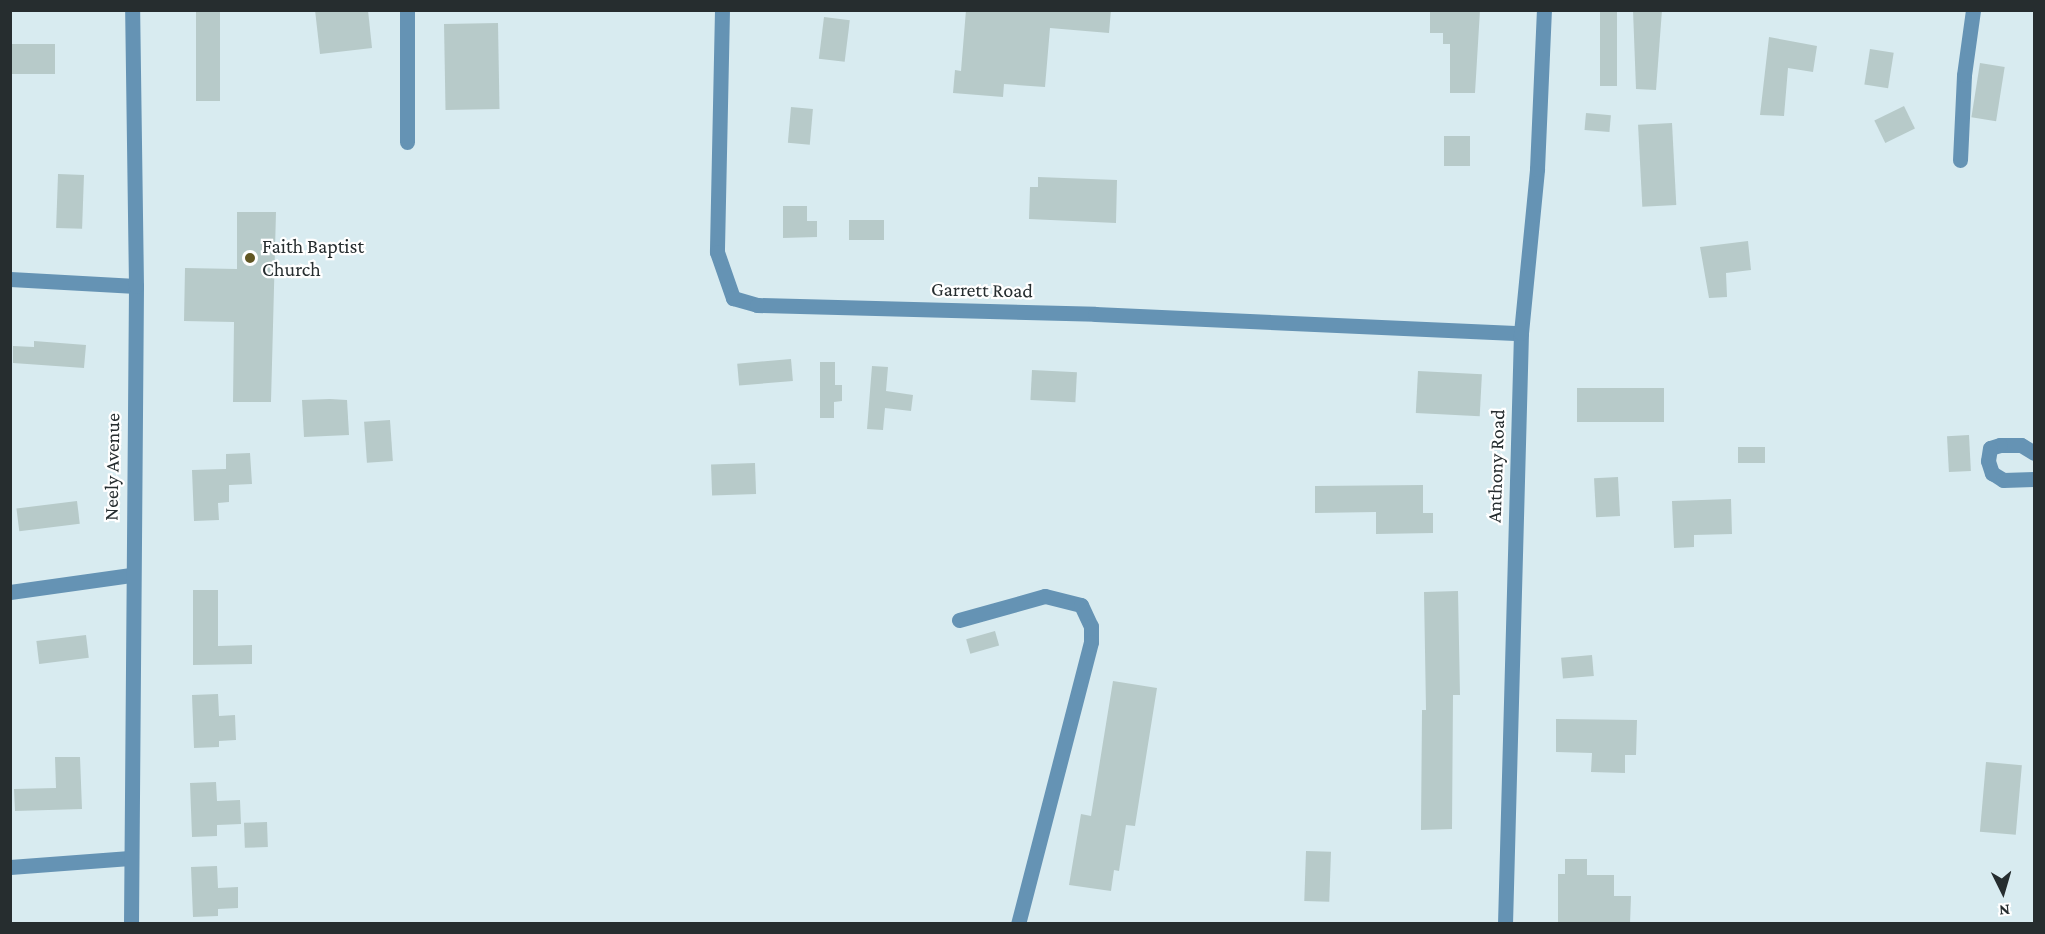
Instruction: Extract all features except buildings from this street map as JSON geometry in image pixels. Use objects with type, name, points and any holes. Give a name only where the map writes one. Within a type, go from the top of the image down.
[{"type":"street","name":"Neely Avenue","points":[[131,924],[131,575],[136,286],[132,10]]},
{"type":"street","points":[[407,10],[407,142]]},
{"type":"street","name":"Garrett Road","points":[[722,10],[717,252],[733,297],[757,305],[1095,314],[1521,333]]},
{"type":"street","name":"Anthony Road","points":[[1505,924],[1521,333],[1537,169],[1544,10]]},
{"type":"street","points":[[1960,160],[1964,75],[1973,10]]},
{"type":"street","points":[[10,279],[136,286]]},
{"type":"street","points":[[2034,453],[2021,445],[2000,445],[1990,448],[1988,461],[1992,473],[2003,480],[2034,479]]},
{"type":"street","points":[[10,592],[131,575]]},
{"type":"street","points":[[959,620],[1045,596],[1081,605],[1091,626],[1091,642],[1018,924]]},
{"type":"street","points":[[10,867],[130,858]]},
{"type":"place","name":"Faith Baptist Church","points":[[250,258]]}]
